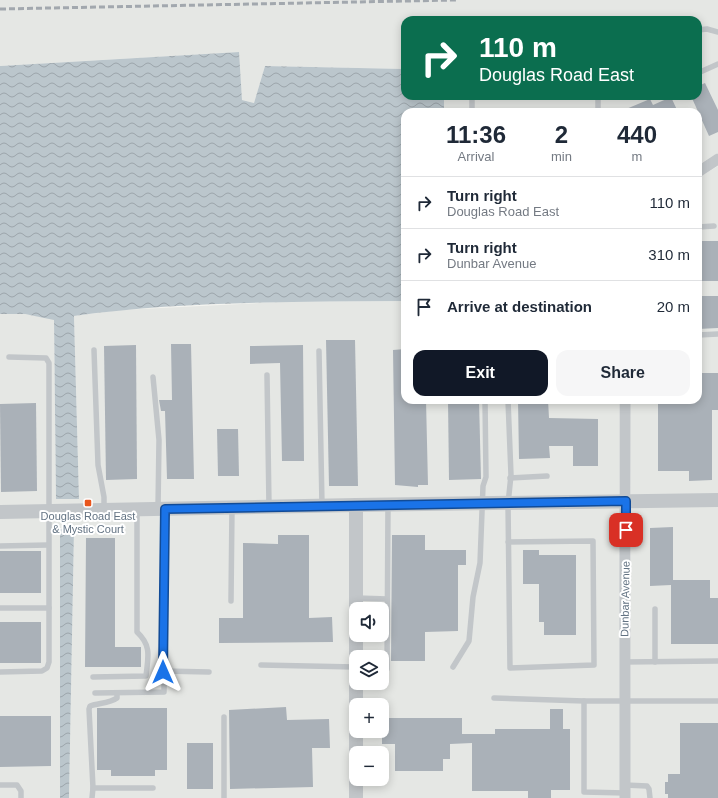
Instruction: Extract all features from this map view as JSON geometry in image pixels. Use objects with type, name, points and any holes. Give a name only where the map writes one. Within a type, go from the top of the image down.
[{"type":"street","points":[[702,169],[718,159]]},
{"type":"street","name":"Dunbar Avenue","points":[[625,404],[625,792]]},
{"type":"street","points":[[0,512],[718,500]]},
{"type":"street","points":[[356,505],[356,650]]},
{"type":"street","points":[[356,786],[356,798]]},
{"type":"lane","points":[[702,30],[707,29],[718,32]]},
{"type":"lane","points":[[702,71],[718,64]]},
{"type":"lane","points":[[702,227],[714,226]]},
{"type":"lane","points":[[702,335],[718,334]]},
{"type":"lane","points":[[94,350],[98,464],[104,496],[104,510]]},
{"type":"lane","points":[[319,351],[322,506]]},
{"type":"lane","points":[[0,672],[36,672],[47,668],[49,662],[49,363],[46,358],[9,357]]},
{"type":"lane","points":[[267,375],[269,507]]},
{"type":"lane","points":[[95,693],[164,692],[162,509],[159,440],[153,377]]},
{"type":"lane","points":[[453,667],[469,641],[472,596],[480,563],[482,486],[486,477],[485,404]]},
{"type":"lane","points":[[508,404],[510,478],[508,504],[508,542],[510,668],[594,665],[593,541],[508,542]]},
{"type":"lane","points":[[510,478],[547,476]]},
{"type":"lane","points":[[387,650],[388,505]]},
{"type":"lane","points":[[231,601],[232,507]]},
{"type":"lane","points":[[93,677],[146,676],[148,652],[145,640],[137,632],[137,509]]},
{"type":"lane","points":[[0,546],[48,545]]},
{"type":"lane","points":[[355,598],[387,598]]},
{"type":"lane","points":[[0,608],[49,608]]},
{"type":"lane","points":[[655,609],[655,662]]},
{"type":"lane","points":[[624,662],[718,661]]},
{"type":"lane","points":[[261,665],[349,667]]},
{"type":"lane","points":[[163,672],[209,672]]},
{"type":"lane","points":[[92,798],[93,788],[89,709],[90,706],[98,703],[114,700],[117,698],[118,693]]},
{"type":"lane","points":[[494,698],[624,701],[718,700]]},
{"type":"lane","points":[[584,700],[584,792],[625,792],[647,786],[649,789],[650,798]]},
{"type":"lane","points":[[224,717],[224,798]]},
{"type":"lane","points":[[0,785],[17,785],[21,791],[21,798]]},
{"type":"lane","points":[[93,788],[153,788]]},
{"type":"shaded area","points":[[0,0],[718,0],[718,153],[702,163],[702,108],[444,108],[444,100],[702,100],[702,16],[401,16],[401,69],[265,66],[254,103],[242,100],[238,52],[0,66]]},
{"type":"shaded area","points":[[718,166],[718,495],[631,495],[630,404],[702,404],[702,176]]},
{"type":"shaded area","points":[[401,301],[401,404],[619,404],[619,495],[0,507],[0,314],[25,314],[54,319],[56,499],[79,499],[74,316],[120,310],[280,302]]},
{"type":"shaded area","points":[[718,506],[718,798],[630,798],[631,507]]},
{"type":"shaded area","points":[[621,507],[620,798],[361,798],[361,786],[389,786],[389,746],[361,746],[361,738],[389,738],[389,698],[361,698],[361,690],[389,690],[389,650],[361,650],[360,642],[389,642],[389,602],[360,602],[361,511]]},
{"type":"shaded area","points":[[351,511],[351,602],[349,602],[349,642],[351,642],[351,650],[349,650],[349,690],[351,690],[351,698],[349,698],[349,738],[351,738],[351,746],[349,746],[349,786],[351,786],[351,798],[69,798],[74,531],[60,529],[60,798],[0,798],[0,518]]},
{"type":"water","points":[[239,52],[242,100],[254,103],[265,66],[401,69],[401,100],[444,100],[444,108],[401,108],[401,301],[239,303],[156,307],[74,316],[79,499],[56,499],[54,320],[25,314],[0,314],[0,66]]},
{"type":"water","points":[[60,529],[74,530],[69,798],[60,798]]},
{"type":"building","points":[[705,83],[718,110],[718,132],[709,136],[702,120],[702,108],[696,108],[693,100],[702,100],[702,84]]},
{"type":"building","points":[[648,100],[650,100],[653,105],[664,100],[672,100],[676,108],[629,108]]},
{"type":"building","points":[[702,241],[718,241],[718,281],[702,281]]},
{"type":"building","points":[[702,296],[718,296],[718,328],[702,329]]},
{"type":"building","points":[[326,340],[355,340],[358,486],[329,486]]},
{"type":"building","points":[[171,344],[191,344],[194,479],[167,479],[165,411],[161,411],[159,400],[172,400]]},
{"type":"building","points":[[136,345],[137,479],[106,480],[104,346]]},
{"type":"building","points":[[303,345],[304,461],[282,461],[280,363],[250,364],[250,346]]},
{"type":"building","points":[[401,349],[401,404],[426,404],[428,485],[418,485],[418,487],[395,485],[393,350]]},
{"type":"building","points":[[702,373],[718,373],[718,410],[712,410],[712,480],[689,481],[689,471],[658,471],[658,404],[702,404]]},
{"type":"building","points":[[36,403],[37,491],[1,492],[0,404]]},
{"type":"building","points":[[448,404],[479,404],[481,479],[449,480]]},
{"type":"building","points":[[518,404],[548,404],[549,418],[598,419],[598,466],[573,466],[573,446],[549,446],[550,458],[519,459]]},
{"type":"building","points":[[217,429],[238,429],[239,476],[218,476]]},
{"type":"building","points":[[673,527],[673,580],[710,580],[710,598],[718,598],[718,644],[671,644],[671,585],[650,586],[650,528]]},
{"type":"building","points":[[278,535],[309,535],[309,618],[332,617],[333,642],[219,643],[219,618],[243,618],[243,543],[278,544]]},
{"type":"building","points":[[392,535],[425,535],[425,550],[466,550],[466,565],[458,565],[458,631],[425,632],[425,661],[391,661]]},
{"type":"building","points":[[86,538],[115,538],[115,647],[141,647],[141,667],[85,667]]},
{"type":"building","points":[[523,550],[539,550],[539,555],[576,555],[576,635],[544,635],[544,622],[539,622],[539,584],[523,584]]},
{"type":"building","points":[[0,551],[41,551],[41,593],[0,593]]},
{"type":"building","points":[[0,622],[41,622],[41,663],[0,663]]},
{"type":"building","points":[[286,707],[287,720],[329,719],[330,748],[312,748],[313,787],[230,789],[229,710]]},
{"type":"building","points":[[97,708],[167,708],[167,770],[155,770],[155,776],[111,776],[111,770],[97,770]]},
{"type":"building","points":[[550,709],[563,709],[563,729],[570,729],[570,790],[551,790],[551,798],[528,798],[528,791],[472,791],[472,743],[450,744],[450,759],[443,759],[443,771],[395,771],[395,744],[382,744],[382,738],[389,738],[389,718],[462,718],[462,734],[495,734],[495,729],[550,729]]},
{"type":"building","points":[[0,716],[51,716],[51,766],[0,767]]},
{"type":"building","points":[[680,723],[718,723],[718,798],[668,798],[668,794],[665,794],[665,782],[668,782],[668,774],[680,774]]},
{"type":"building","points":[[187,743],[213,743],[213,789],[187,789]]},
{"type":"railway","points":[[0,9],[456,0]]},
{"type":"place","name":"Douglas Road East & Mystic Court","points":[[88,503]]},
{"type":"route","points":[[163,672],[165,509],[626,501],[626,530]]}]
